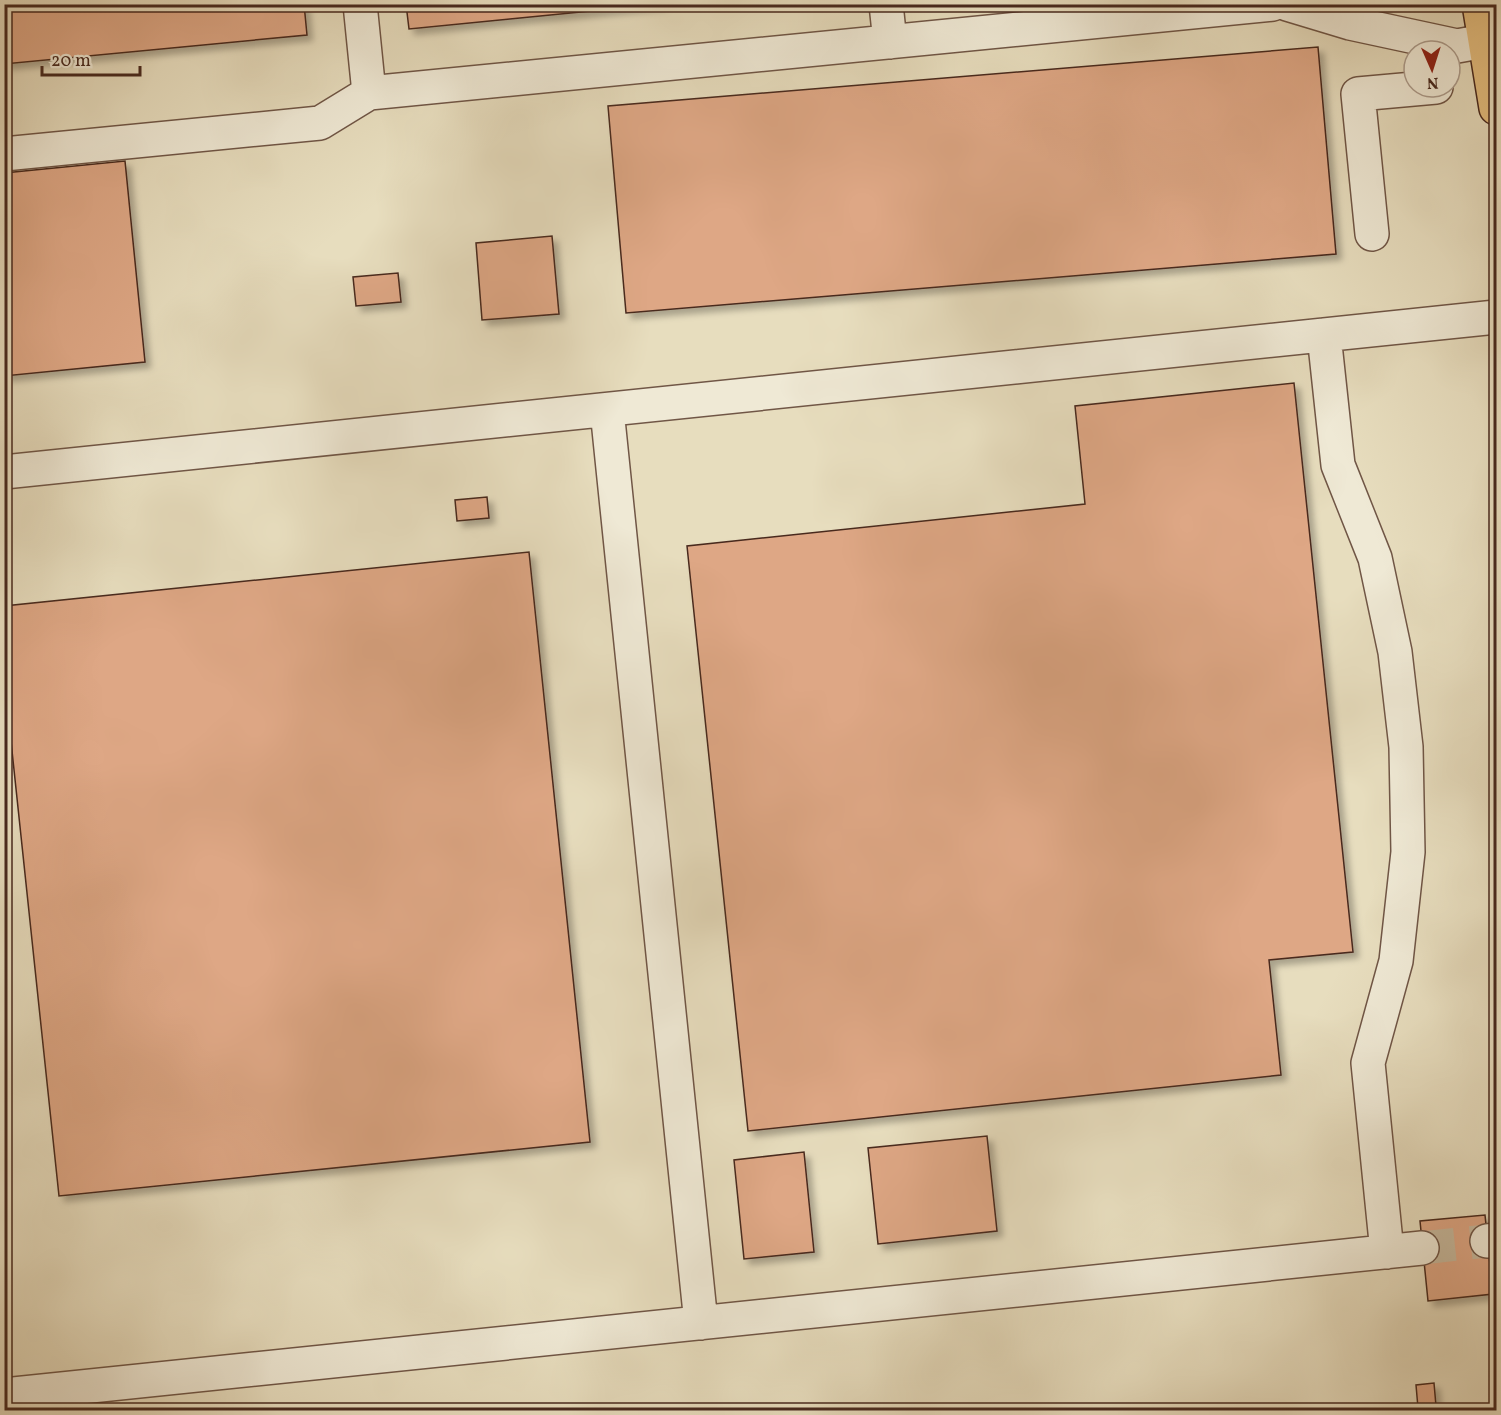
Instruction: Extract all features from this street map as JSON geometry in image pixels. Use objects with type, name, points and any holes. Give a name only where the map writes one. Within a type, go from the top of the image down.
[{"type":"main road","points":[[1479,4],[1472,47],[1497,108]]},
{"type":"lane","points":[[360,4],[369,93]]},
{"type":"lane","points":[[886,4],[890,42]]},
{"type":"lane","points":[[4,154],[320,123],[369,93],[1273,4]]},
{"type":"lane","points":[[1287,4],[1350,23],[1472,47]]},
{"type":"lane","points":[[1372,234],[1358,94],[1402,90]]},
{"type":"lane","points":[[4,472],[1497,317]]},
{"type":"lane","points":[[1324,335],[1338,465],[1375,558],[1395,652],[1406,747],[1408,852],[1396,961],[1368,1063],[1388,1252]]},
{"type":"lane","points":[[607,410],[702,1323]]},
{"type":"lane","points":[[5,1392],[702,1323],[1422,1248]]},
{"type":"building","points":[[4,4],[304,4],[307,35],[4,64]]},
{"type":"building","points":[[406,4],[662,4],[409,29]]},
{"type":"building","points":[[1348,4],[1383,4],[1384,10],[1349,13]]},
{"type":"building","points":[[1318,47],[1336,254],[626,313],[608,106]]},
{"type":"building","points":[[125,161],[145,362],[4,376],[4,173]]},
{"type":"building","points":[[552,236],[559,314],[482,320],[476,243]]},
{"type":"building","points":[[398,273],[401,302],[356,306],[353,277]]},
{"type":"building","points":[[1294,383],[1353,952],[1269,960],[1281,1075],[748,1131],[687,546],[1085,504],[1075,406]]},
{"type":"building","points":[[487,497],[489,518],[457,521],[455,500]]},
{"type":"building","points":[[529,552],[590,1142],[59,1196],[4,675],[4,606]]},
{"type":"building","points":[[987,1136],[997,1231],[878,1244],[868,1148]]},
{"type":"building","points":[[804,1152],[814,1252],[744,1259],[734,1160]]},
{"type":"building","points":[[1485,1215],[1493,1294],[1428,1301],[1420,1221]]},
{"type":"building","points":[[1434,1383],[1436,1406],[1418,1408],[1416,1385]]},
{"type":"tunnel","points":[[1422,1248],[1487,1241]]}]
